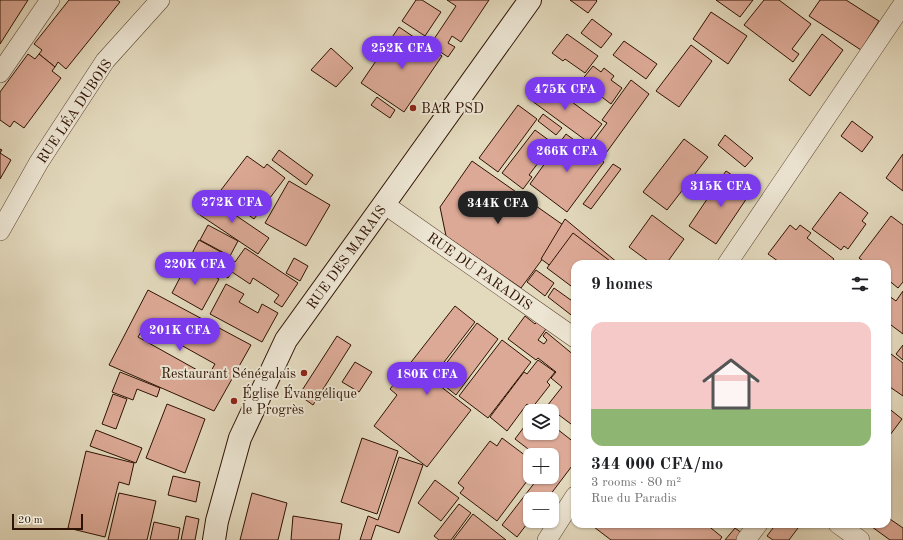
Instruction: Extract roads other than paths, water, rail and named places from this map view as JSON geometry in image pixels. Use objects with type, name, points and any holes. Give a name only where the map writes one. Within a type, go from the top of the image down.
[{"type":"street","points":[[0,73],[50,0]]},
{"type":"street","name":"RUE LÉA DUBOIS","points":[[0,232],[39,162],[105,61],[160,0]]},
{"type":"street","name":"RUE DES MARAIS","points":[[214,540],[217,521],[240,438],[286,340],[530,0]]},
{"type":"street","points":[[730,260],[903,4]]},
{"type":"street","name":"RUE DU PARADIS","points":[[384,204],[571,335]]},
{"type":"street","points":[[547,540],[571,502]]},
{"type":"street","points":[[746,540],[755,528]]},
{"type":"street","points":[[844,528],[860,540]]},
{"type":"place","name":"BAR PSD","points":[[413,108]]},
{"type":"place","name":"Restaurant Sénégalais","points":[[304,373]]},
{"type":"place","name":"Église Évangélique le Progrès","points":[[234,401]]}]
